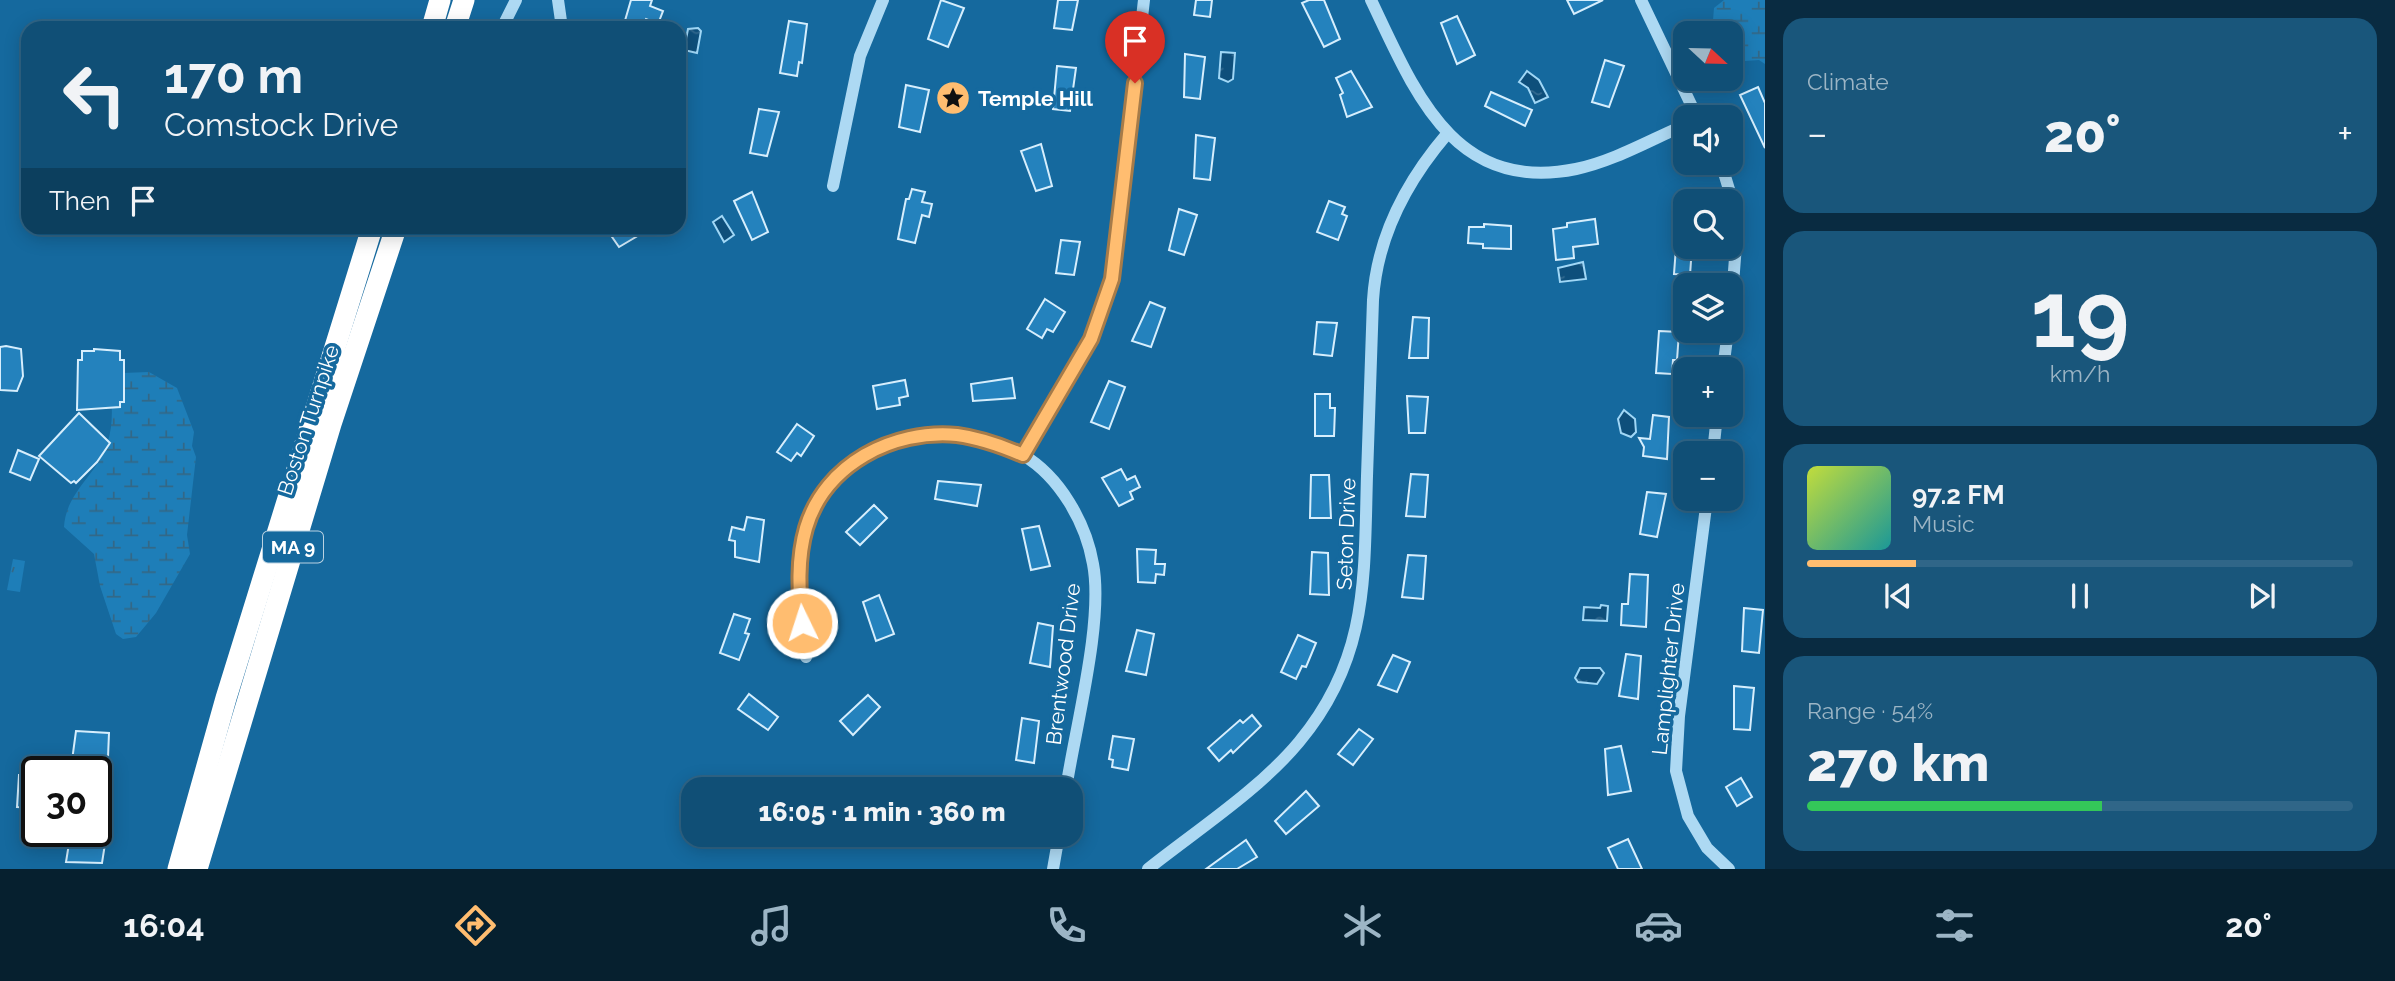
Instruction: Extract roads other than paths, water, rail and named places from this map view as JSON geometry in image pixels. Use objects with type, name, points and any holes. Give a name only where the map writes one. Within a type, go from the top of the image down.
[{"type":"highway","points":[[434,21],[440,0]]},
{"type":"highway","points":[[457,21],[464,0]]},
{"type":"highway","name":"Boston Turnpike","points":[[178,869],[229,689],[370,235]]},
{"type":"highway","name":"Boston Turnpike","points":[[197,869],[331,424],[394,235]]},
{"type":"street","points":[[506,21],[516,0]]},
{"type":"street","points":[[558,0],[561,21]]},
{"type":"street","points":[[833,186],[860,56],[883,0]]},
{"type":"street","points":[[1023,455],[1091,339],[1112,279],[1144,0]]},
{"type":"street","points":[[1371,0],[1413,86],[1447,134],[1495,164],[1537,173],[1577,169],[1598,163],[1673,130]]},
{"type":"street","points":[[1641,0],[1691,105]]},
{"type":"street","name":"Seton Drive","points":[[1148,869],[1266,774],[1298,743],[1324,708],[1343,669],[1363,600],[1373,300],[1377,261],[1400,202],[1424,162],[1447,134]]},
{"type":"street","points":[[1725,175],[1738,219],[1734,273]]},
{"type":"street","name":"Brentwood Drive","points":[[806,657],[799,581],[802,547],[812,511],[839,473],[879,447],[927,435],[973,438],[1023,455],[1047,475],[1068,499],[1084,533],[1094,564],[1095,593],[1091,636],[1068,777]]},
{"type":"street","name":"Lamplighter Drive","points":[[1705,511],[1679,716],[1676,771],[1688,816],[1707,848],[1729,869]]},
{"type":"street","points":[[1053,869],[1057,847]]},
{"type":"water","points":[[698,28],[701,31],[697,53],[686,50],[688,29]]},
{"type":"water","points":[[1221,52],[1235,53],[1233,79],[1228,82],[1219,78]]},
{"type":"water","points":[[1527,71],[1539,80],[1548,97],[1535,103],[1528,88],[1519,82]]},
{"type":"water","points":[[722,216],[734,235],[724,242],[713,222]]},
{"type":"water","points":[[1583,262],[1586,279],[1560,282],[1558,268]]},
{"type":"water","points":[[1624,410],[1635,419],[1636,432],[1631,437],[1621,433],[1618,419]]},
{"type":"water","points":[[1601,605],[1608,606],[1607,621],[1583,620],[1584,607],[1600,608]]},
{"type":"water","points":[[1580,668],[1600,668],[1604,673],[1597,684],[1578,682],[1575,678]]},
{"type":"place","name":"Temple Hill","points":[[953,98]]}]
